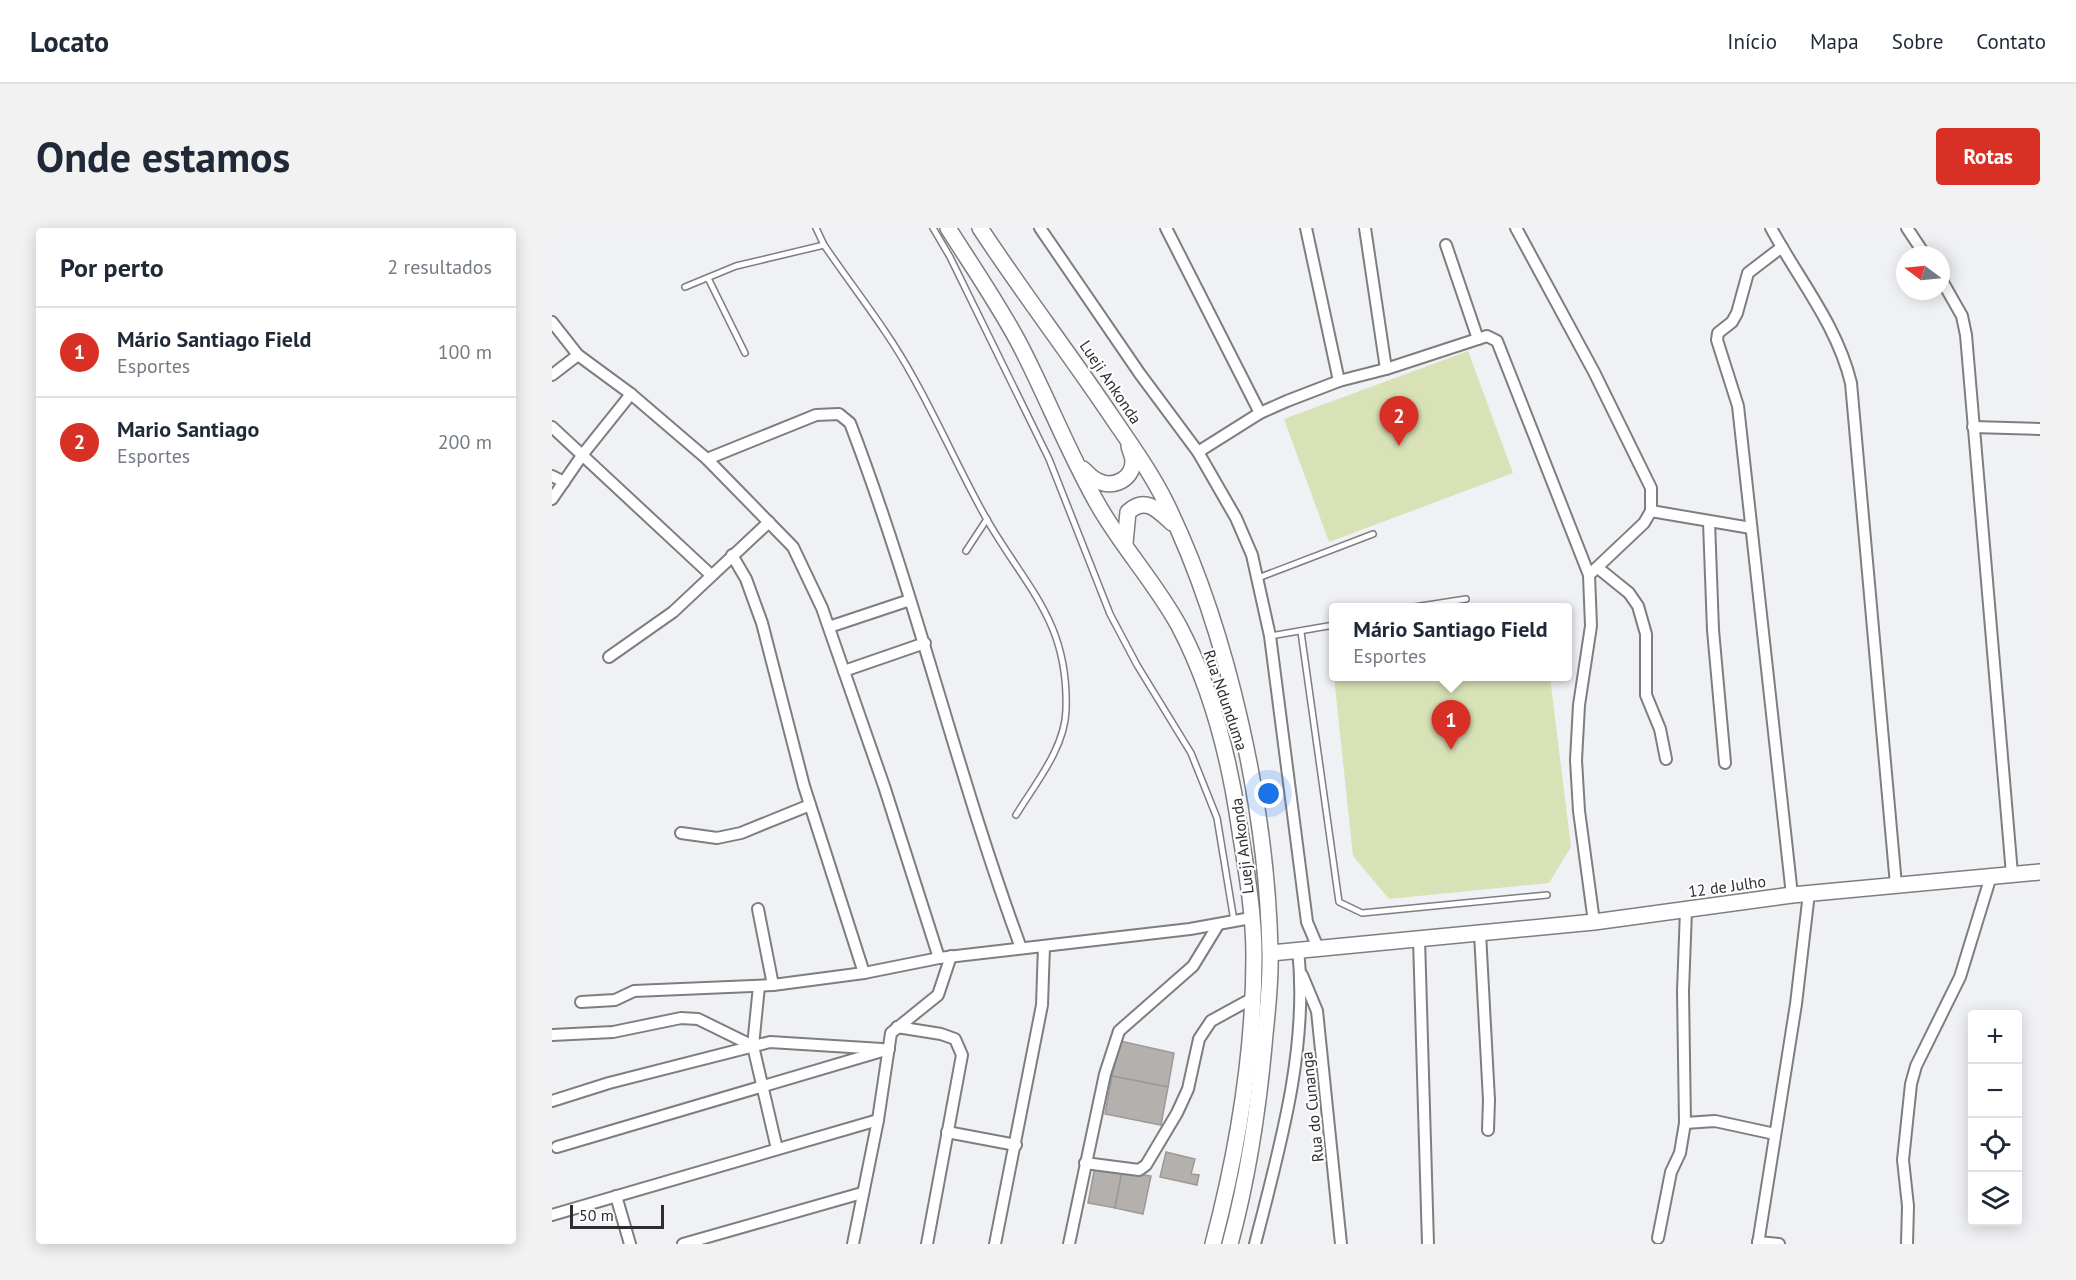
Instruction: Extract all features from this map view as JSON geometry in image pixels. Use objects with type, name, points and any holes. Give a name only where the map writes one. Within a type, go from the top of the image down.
[{"type":"main road","name":"Rua Ndunduma","points":[[948,228],[1020,345],[1096,502],[1113,530],[1146,572],[1179,627],[1196,663],[1225,743],[1248,879],[1254,954],[1253,998],[1248,1076],[1237,1147],[1213,1244]]},
{"type":"main road","name":"Lueji Ankonda","points":[[980,228],[1154,480],[1178,530],[1210,616],[1230,683],[1256,799],[1270,953],[1264,1056],[1251,1160],[1230,1244]]},
{"type":"main road","points":[[1078,465],[1097,481],[1108,484],[1120,482],[1130,473],[1133,461],[1127,439]]},
{"type":"main road","points":[[1125,543],[1125,521],[1128,512],[1136,505],[1146,504],[1155,507],[1178,530]]},
{"type":"main road","name":"12 de Julho","points":[[1270,953],[1594,922],[1809,893],[2040,872]]},
{"type":"street","name":"Lueji Ankonda","points":[[1040,228],[1140,374],[1198,452],[1236,518],[1258,578],[1270,636],[1307,922],[1318,948]]},
{"type":"street","points":[[1166,228],[1260,413]]},
{"type":"street","points":[[1306,228],[1340,381]]},
{"type":"street","points":[[1365,228],[1386,369]]},
{"type":"street","points":[[1516,228],[1594,372],[1651,488],[1651,511],[1644,523],[1589,575]]},
{"type":"street","points":[[1772,228],[1830,326],[1844,354],[1851,383],[1896,885]]},
{"type":"street","points":[[1907,228],[1919,246]]},
{"type":"street","points":[[1446,245],[1478,339]]},
{"type":"street","points":[[1782,247],[1748,273],[1737,313],[1732,322],[1718,333],[1717,340],[1738,406],[1792,895]]},
{"type":"street","points":[[1950,295],[1962,316],[2012,874]]},
{"type":"street","points":[[552,322],[578,355],[631,394],[707,459],[793,547],[829,627],[939,958]]},
{"type":"street","points":[[1198,452],[1260,413],[1340,381],[1386,369],[1478,339],[1491,336],[1497,341],[1589,575],[1591,627],[1579,705],[1576,760],[1579,811],[1594,922]]},
{"type":"street","points":[[552,375],[578,355]]},
{"type":"street","points":[[552,499],[583,454],[631,394]]},
{"type":"street","points":[[707,459],[816,416],[839,414],[850,423],[886,521],[925,643],[966,789],[1021,948]]},
{"type":"street","points":[[552,427],[711,575]]},
{"type":"street","points":[[1973,427],[2040,429]]},
{"type":"street","points":[[552,476],[564,482]]},
{"type":"street","points":[[1651,511],[1751,528]]},
{"type":"street","points":[[609,657],[673,612],[769,522]]},
{"type":"street","points":[[1709,522],[1712,611],[1725,763]]},
{"type":"street","points":[[732,555],[746,579],[762,623],[810,805],[864,973]]},
{"type":"street","points":[[1598,568],[1629,593],[1638,606],[1646,634],[1646,695],[1660,729],[1666,759]]},
{"type":"street","points":[[829,627],[910,600]]},
{"type":"street","points":[[844,671],[925,643]]},
{"type":"street","points":[[681,833],[717,838],[741,833],[810,805]]},
{"type":"street","points":[[1907,1244],[1908,1206],[1903,1160],[1911,1083],[1916,1066],[1960,977],[1991,876]]},
{"type":"street","points":[[1779,1244],[1758,1243],[1796,1004],[1809,893]]},
{"type":"street","points":[[758,909],[773,985]]},
{"type":"street","points":[[1658,1238],[1671,1172],[1682,1144],[1685,1123],[1683,1015],[1686,910]]},
{"type":"street","points":[[581,1002],[615,1000],[634,991],[773,985],[864,973],[951,956],[1218,925],[1251,918]]},
{"type":"street","points":[[1069,1244],[1105,1074],[1119,1031],[1193,966],[1218,925]]},
{"type":"street","points":[[1480,933],[1490,1100],[1488,1130]]},
{"type":"street","points":[[1419,939],[1428,1244]]},
{"type":"street","points":[[995,1244],[1042,1005],[1044,946]]},
{"type":"street","points":[[1255,1244],[1290,1097],[1299,1020],[1298,949]]},
{"type":"street","points":[[853,1244],[878,1120],[891,1033],[938,995],[951,956]]},
{"type":"street","name":"Rua do Cunanga","points":[[1300,971],[1317,1011],[1341,1244]]},
{"type":"street","points":[[759,986],[752,1030],[753,1046],[777,1149]]},
{"type":"street","points":[[1085,1162],[1139,1170],[1146,1165],[1178,1113],[1188,1089],[1199,1039],[1211,1021],[1253,998]]},
{"type":"street","points":[[552,1035],[613,1032],[681,1018],[698,1019],[753,1046]]},
{"type":"street","points":[[897,1027],[941,1034],[955,1039],[962,1055],[927,1244]]},
{"type":"street","points":[[552,1101],[609,1083],[753,1046],[784,1041],[889,1050]]},
{"type":"street","points":[[557,1147],[889,1050]]},
{"type":"street","points":[[552,1215],[878,1120]]},
{"type":"street","points":[[1685,1123],[1715,1121],[1774,1134]]},
{"type":"street","points":[[947,1132],[1016,1145]]},
{"type":"street","points":[[683,1244],[862,1193]]},
{"type":"street","points":[[616,1196],[630,1244]]},
{"type":"lane","points":[[816,228],[912,375],[987,519],[1046,610],[1057,640],[1066,688],[1066,713],[1058,748],[1016,815]]},
{"type":"lane","points":[[933,228],[1049,459],[1110,614],[1137,665],[1191,753],[1218,818],[1234,921]]},
{"type":"lane","points":[[685,288],[736,266],[825,245]]},
{"type":"lane","points":[[708,279],[745,353]]},
{"type":"lane","points":[[966,550],[987,519]]},
{"type":"lane","points":[[1258,578],[1373,534]]},
{"type":"lane","points":[[1440,603],[1466,599]]},
{"type":"lane","points":[[1270,636],[1329,626]]},
{"type":"lane","points":[[1301,632],[1339,902],[1362,913],[1547,895]]},
{"type":"green space","points":[[1468,351],[1513,473],[1329,542],[1284,419]]},
{"type":"green space","points":[[1334,681],[1550,681],[1571,847],[1549,883],[1389,899],[1353,856]]},
{"type":"building","points":[[1120,1041],[1174,1053],[1168,1087],[1112,1076]]},
{"type":"building","points":[[1112,1076],[1168,1087],[1161,1125],[1105,1114]]},
{"type":"building","points":[[1166,1152],[1195,1159],[1191,1174],[1199,1175],[1197,1185],[1160,1177]]},
{"type":"building","points":[[1095,1166],[1122,1171],[1115,1208],[1088,1203]]},
{"type":"building","points":[[1122,1171],[1151,1176],[1143,1214],[1115,1208]]},
{"type":"place","name":"Mario Santiago","points":[[1399,446]]},
{"type":"place","name":"Mário Santiago Field","points":[[1451,750]]}]
